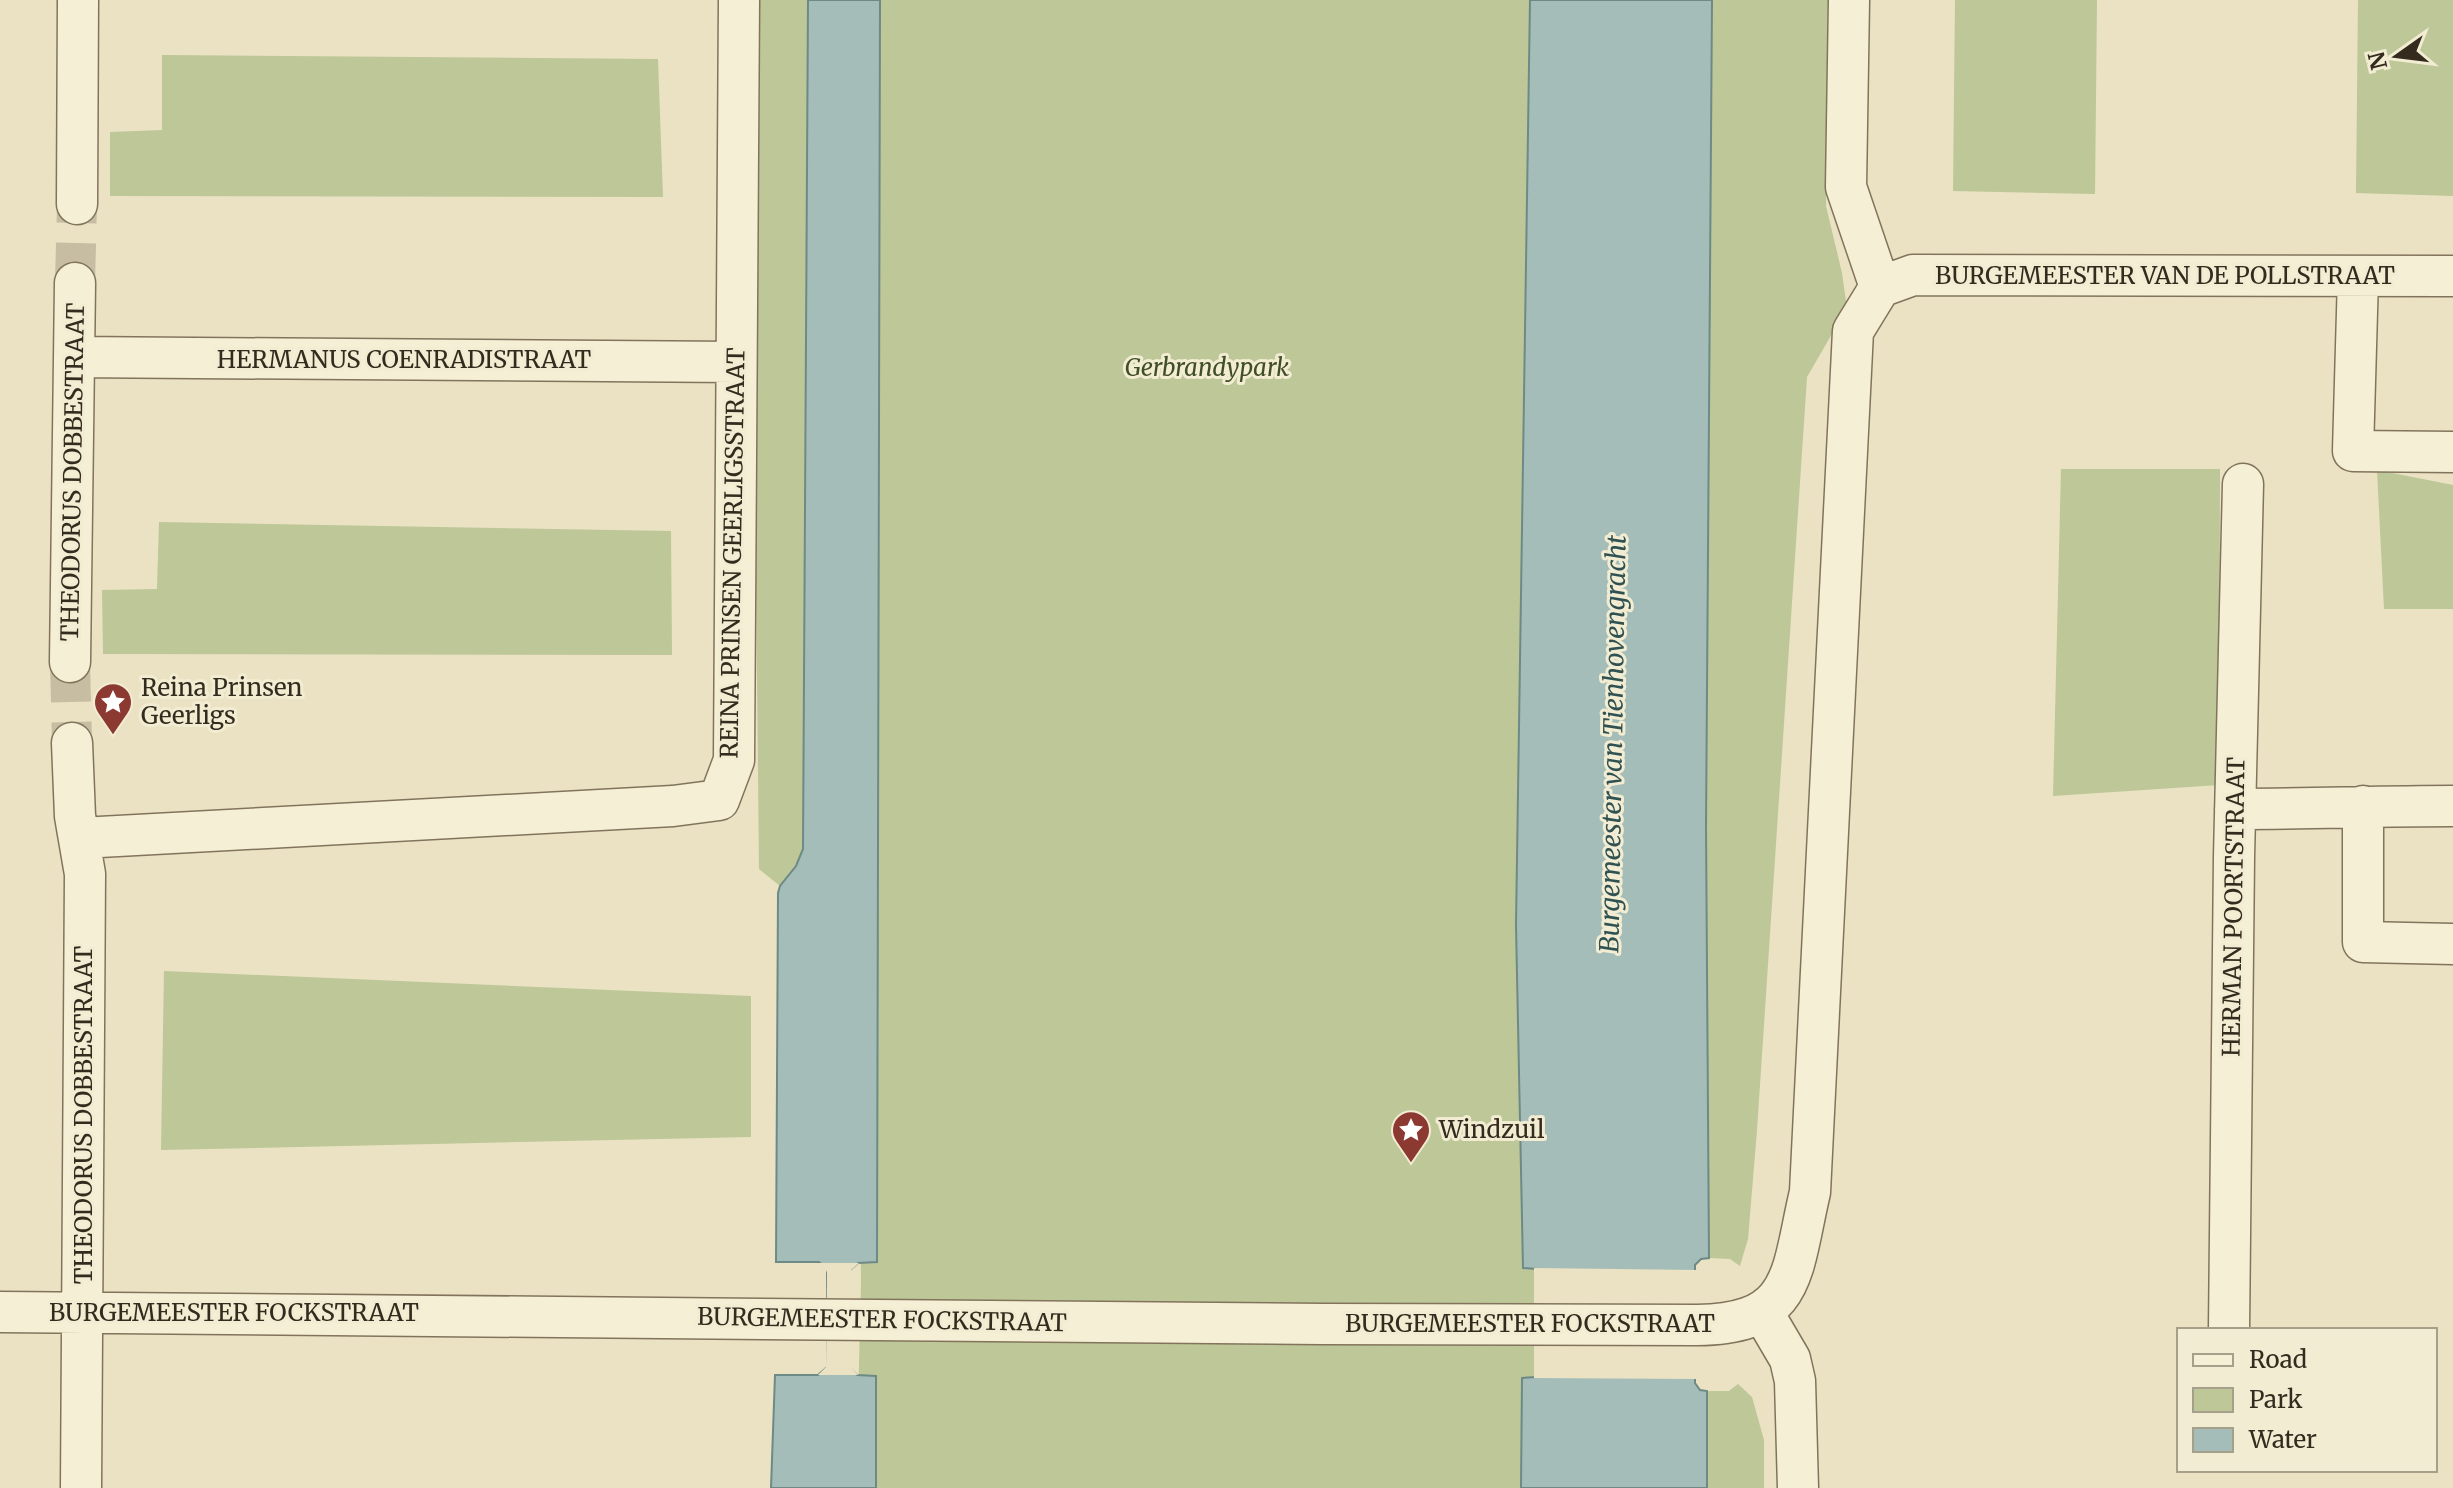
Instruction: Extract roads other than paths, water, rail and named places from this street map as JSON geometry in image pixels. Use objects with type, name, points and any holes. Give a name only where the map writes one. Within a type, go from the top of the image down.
[{"type":"street","points":[[77,204],[78,0]]},
{"type":"street","name":"REINA PRINSEN GEERLIGSSTRAAT","points":[[81,838],[673,806],[719,800],[734,760],[739,0]]},
{"type":"street","points":[[1798,1488],[1795,1381],[1790,1359],[1763,1313],[1780,1297],[1791,1274],[1810,1192],[1853,331],[1880,287],[1846,187],[1849,0]]},
{"type":"street","name":"BURGEMEESTER VAN DE POLLSTRAAT","points":[[1880,287],[1913,275],[2453,276]]},
{"type":"street","points":[[2358,277],[2353,451],[2453,452]]},
{"type":"street","name":"THEODORUS DOBBESTRAAT","points":[[70,662],[75,283]]},
{"type":"street","name":"HERMANUS COENRADISTRAAT","points":[[74,357],[735,362]]},
{"type":"street","name":"HERMAN POORTSTRAAT","points":[[2229,1328],[2235,809],[2243,484]]},
{"type":"street","name":"THEODORUS DOBBESTRAAT","points":[[72,743],[75,816],[85,874],[81,1488]]},
{"type":"street","points":[[2363,806],[2363,942],[2453,944]]},
{"type":"street","points":[[2235,809],[2453,806]]},
{"type":"street","name":"BURGEMEESTER FOCKSTRAAT","points":[[0,1312],[1697,1325],[1726,1325],[1763,1313]]},
{"type":"water","points":[[808,0],[880,0],[877,1262],[858,1263],[850,1270],[850,1368],[857,1375],[876,1376],[876,1488],[771,1488],[775,1375],[818,1375],[827,1367],[827,1269],[819,1262],[776,1262],[778,893],[803,849]]},
{"type":"water","name":"Burgemeester van Tienhovengracht","points":[[1530,0],[1712,0],[1706,826],[1709,1258],[1701,1259],[1695,1265],[1695,1383],[1700,1390],[1707,1391],[1707,1488],[1521,1488],[1522,1378],[1535,1377],[1536,1269],[1523,1268],[1516,925]]},
{"type":"tunnel","points":[[75,283],[77,204]]},
{"type":"tunnel","points":[[70,662],[72,743]]},
{"type":"place","name":"Reina Prinsen Geerligs","points":[[113,736]]},
{"type":"place","name":"Windzuil","points":[[1411,1164]]},
{"type":"park label","name":"Gerbrandypark","points":[[1207,368]]}]
